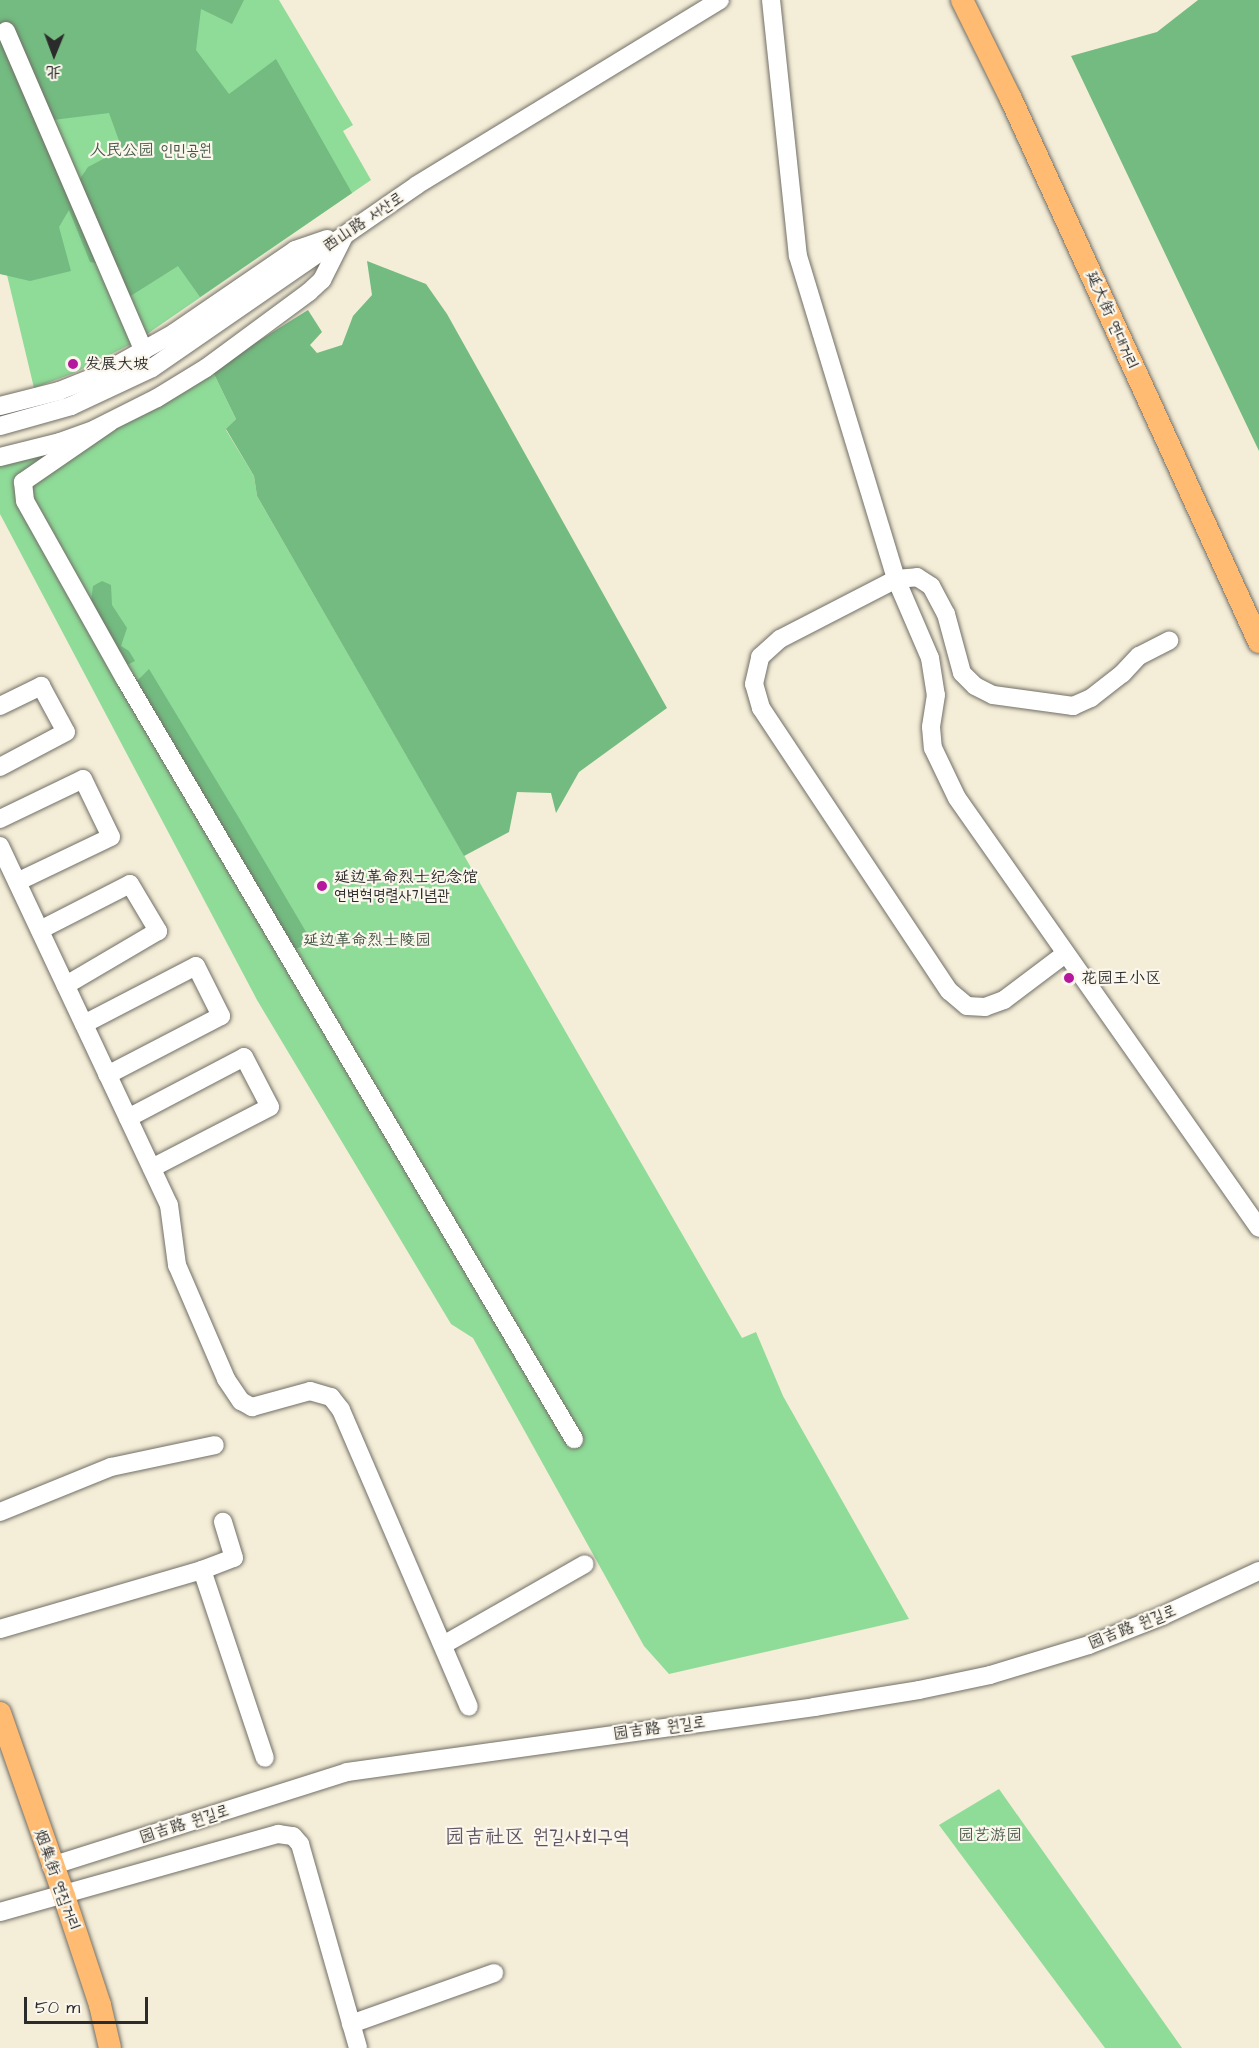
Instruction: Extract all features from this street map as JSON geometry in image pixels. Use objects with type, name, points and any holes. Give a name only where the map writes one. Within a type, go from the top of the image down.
[{"type":"main road","name":"延大街 연대거리","points":[[962,0],[1011,99],[1259,642]]},
{"type":"main road","name":"烟集街 연집거리","points":[[0,1713],[100,2005],[110,2048]]},
{"type":"street","name":"西山路 서산로","points":[[0,426],[71,406],[152,368],[346,232],[499,134],[720,0]]},
{"type":"street","points":[[771,0],[798,256],[896,579],[930,658],[936,695],[931,727],[933,748],[957,798],[1259,1228]]},
{"type":"street","points":[[6,31],[144,351]]},
{"type":"street","points":[[0,406],[59,391],[99,375],[144,351],[295,250],[346,232]]},
{"type":"street","points":[[0,457],[60,442],[110,422],[157,398],[206,368],[322,280],[346,232]]},
{"type":"street","points":[[110,422],[23,482],[25,501],[125,679],[574,1439]]},
{"type":"street","points":[[1065,954],[1004,1000],[985,1007],[968,1006],[949,991],[761,708],[754,684],[760,657],[780,639],[896,579],[917,577],[931,586],[946,614],[963,673],[975,686],[993,695],[1072,706],[1091,698],[1122,674],[1139,656],[1169,640]]},
{"type":"street","points":[[0,706],[40,686],[66,732],[0,767]]},
{"type":"street","points":[[0,819],[83,779],[111,837],[17,882]]},
{"type":"street","points":[[0,846],[169,1204],[177,1265],[226,1379],[241,1401],[252,1407],[310,1391],[331,1397],[341,1410],[469,1707]]},
{"type":"street","points":[[40,930],[130,884],[158,931],[66,985]]},
{"type":"street","points":[[84,1024],[196,966],[221,1016],[107,1075]]},
{"type":"street","points":[[128,1118],[244,1057],[270,1107],[152,1168]]},
{"type":"street","points":[[0,1512],[111,1467],[215,1445]]},
{"type":"street","points":[[0,1629],[202,1570],[234,1558],[223,1522]]},
{"type":"street","points":[[443,1645],[585,1564]]},
{"type":"street","points":[[202,1570],[266,1758]]},
{"type":"street","name":"园吉路 원길로","points":[[51,1866],[347,1772],[814,1707],[919,1690],[990,1675],[1089,1645],[1162,1616],[1259,1571]]},
{"type":"street","points":[[0,1912],[64,1896],[278,1834],[293,1836],[300,1844],[358,2048]]},
{"type":"street","points":[[351,2025],[494,1973]]},
{"type":"green space","name":"人民公园 인민공원","points":[[0,0],[279,0],[353,125],[343,131],[371,180],[137,341],[74,373],[34,388],[7,275],[0,274]]},
{"type":"green space","name":"人民公园 인민공원","points":[[0,0],[244,0],[232,24],[201,9],[196,50],[229,94],[276,59],[352,193],[200,297],[178,266],[129,297],[119,267],[90,262],[69,210],[59,227],[71,271],[30,281],[0,274]],"holes":[[[109,113],[122,149],[88,167],[70,193],[37,122]]]},
{"type":"green space","points":[[1198,0],[1259,0],[1259,451],[1071,56],[1157,32]]},
{"type":"green space","points":[[367,261],[426,284],[447,314],[667,708],[579,772],[556,813],[551,793],[517,792],[509,832],[464,856],[257,496],[254,476],[226,429],[236,419],[212,370],[308,310],[322,332],[310,345],[317,353],[342,345],[353,316],[372,295]]},
{"type":"green space","name":"延边革命烈士陵园","points":[[212,370],[236,419],[226,430],[254,476],[257,496],[742,1338],[756,1332],[783,1396],[909,1619],[669,1674],[644,1646],[473,1338],[451,1324],[257,1000],[0,514],[0,464]]},
{"type":"green space","points":[[102,581],[111,585],[112,605],[127,628],[121,646],[129,651],[135,661],[127,665],[90,610],[93,586]]},
{"type":"green space","points":[[149,669],[312,942],[291,951],[136,685]]},
{"type":"green space","name":"园艺游园","points":[[999,1789],[1182,2048],[1105,2048],[939,1825]]},
{"type":"place","name":"发展大坡","points":[[73,364]]},
{"type":"place","name":"延边革命烈士纪念馆 연변혁명렬사기념관","points":[[322,886]]},
{"type":"place","name":"花园王小区","points":[[1069,978]]},
{"type":"district","name":"园吉社区 원길사회구역","points":[[537,1837]]}]
